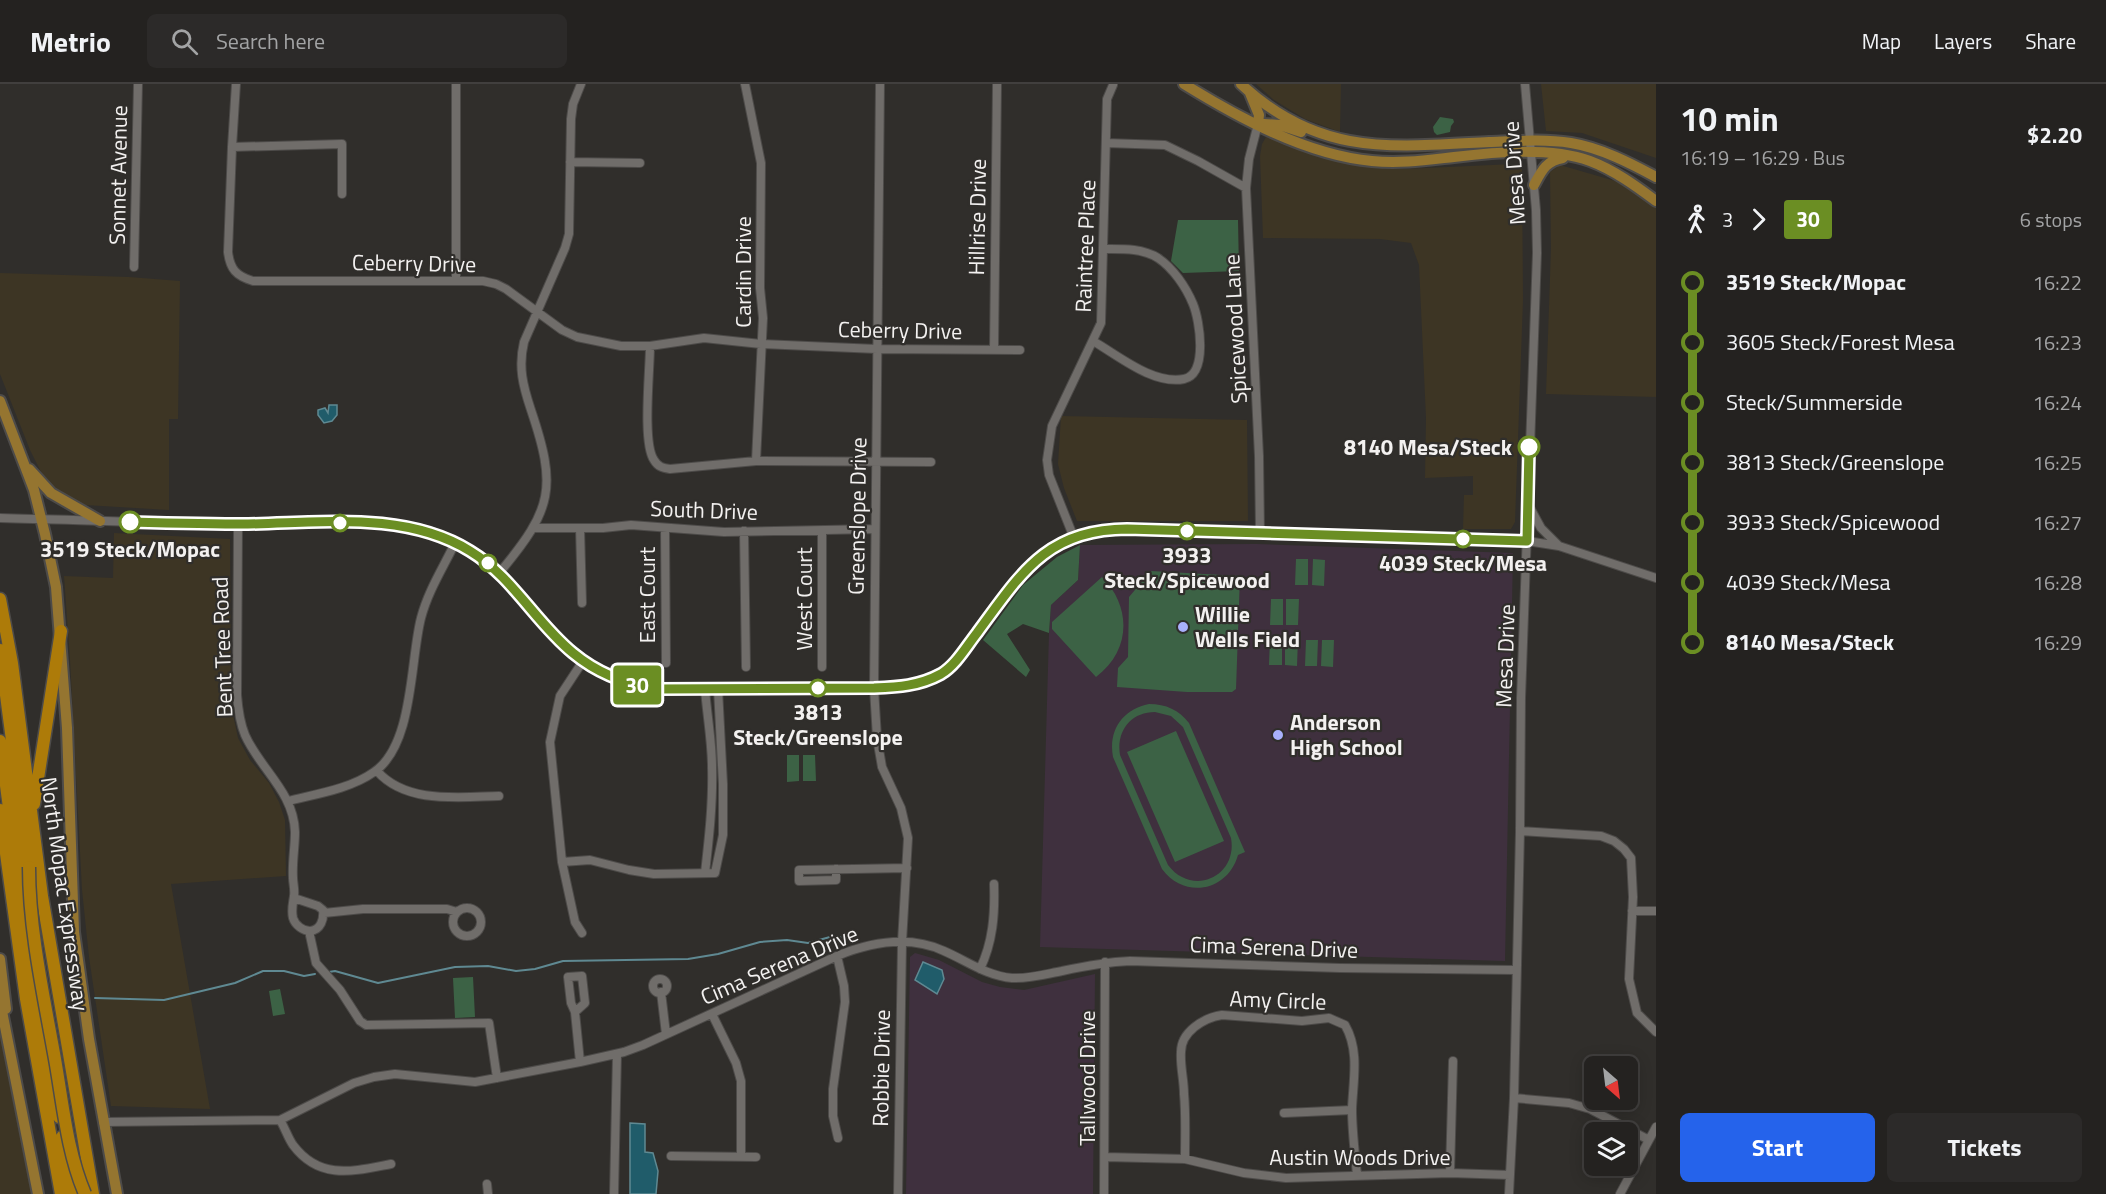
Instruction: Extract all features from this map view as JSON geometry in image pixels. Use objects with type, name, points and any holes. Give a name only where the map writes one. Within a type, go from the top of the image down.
[{"type":"highway","name":"North Mopac Expressway","points":[[0,599],[12,663],[42,896],[93,1194]]},
{"type":"highway","points":[[32,817],[61,631]]},
{"type":"highway","points":[[0,650],[43,1030],[73,1194]]},
{"type":"highway","points":[[0,741],[29,896],[74,1169],[83,1194]]},
{"type":"highway","points":[[0,810],[26,999],[61,1194]]},
{"type":"main road","points":[[1184,84],[1258,124],[1327,153],[1374,162],[1410,162],[1476,155],[1532,153],[1572,157],[1603,167],[1656,201]]},
{"type":"main road","points":[[1245,88],[1259,115],[1258,124]]},
{"type":"main road","points":[[1245,88],[1290,120],[1331,137]]},
{"type":"main road","points":[[1258,124],[1272,109]]},
{"type":"main road","points":[[1258,124],[1280,125],[1307,135],[1331,137],[1362,144],[1399,147],[1531,140],[1574,143],[1615,157],[1656,177]]},
{"type":"main road","points":[[1534,185],[1548,162],[1572,157]]},
{"type":"main road","points":[[0,401],[42,519],[56,587],[67,728],[74,932],[89,1039],[117,1194]]},
{"type":"main road","points":[[23,461],[51,493],[100,522]]},
{"type":"main road","points":[[0,959],[6,1004],[6,1027]]},
{"type":"main road","points":[[0,1001],[38,1194]]},
{"type":"street","name":"Sonnet Avenue","points":[[134,267],[138,84]]},
{"type":"street","name":"Ceberry Drive","points":[[236,84],[228,252],[232,270],[241,278],[253,281],[456,280],[496,284],[562,330],[577,337],[621,346],[650,346],[704,338],[761,344],[876,349],[1020,350]]},
{"type":"street","points":[[456,84],[456,280]]},
{"type":"street","points":[[500,572],[533,528],[547,496],[547,466],[544,447],[521,376],[520,357],[524,342],[569,234],[571,119],[573,104],[581,84]]},
{"type":"street","name":"Cardin Drive","points":[[745,84],[761,163],[760,288],[763,318],[756,461]]},
{"type":"street","name":"Greenslope Drive","points":[[880,84],[874,688],[877,738],[882,767],[906,823],[908,838],[902,942]]},
{"type":"street","name":"Hillrise Drive","points":[[994,350],[997,84]]},
{"type":"street","name":"Mesa Drive","points":[[1509,1194],[1514,1098],[1521,698],[1537,253],[1532,153],[1525,84]]},
{"type":"street","name":"Raintree Place","points":[[1074,538],[1049,476],[1047,460],[1049,441],[1057,414],[1101,322],[1107,99],[1113,85]]},
{"type":"street","name":"Spicewood Lane","points":[[1258,124],[1249,159],[1246,188],[1259,456],[1260,534]]},
{"type":"street","points":[[1106,143],[1165,145],[1198,160],[1246,188]]},
{"type":"street","points":[[232,147],[342,144],[342,194]]},
{"type":"street","points":[[570,162],[640,163]]},
{"type":"street","points":[[1093,341],[1159,377],[1186,379],[1197,370],[1199,362],[1198,318],[1193,303],[1169,266],[1147,252],[1104,249]]},
{"type":"street","points":[[650,346],[648,438],[654,461],[660,467],[670,469],[756,461],[931,462]]},
{"type":"street","points":[[1527,504],[1542,528],[1559,546]]},
{"type":"street","points":[[0,518],[238,524],[360,522],[396,525],[426,531],[469,550],[500,572],[552,632],[583,661],[612,678],[656,689],[909,686],[943,673],[957,660],[1024,571],[1046,552],[1074,538],[1114,529],[1527,541],[1559,546],[1656,578]]},
{"type":"street","name":"Bent Tree Road","points":[[238,524],[237,695],[239,714],[244,734],[283,790],[288,801],[295,830],[293,919],[310,934]]},
{"type":"street","name":"South Drive","points":[[533,528],[603,528],[631,525],[744,531],[874,529]]},
{"type":"street","points":[[580,528],[582,603]]},
{"type":"street","name":"East Court","points":[[665,528],[666,663]]},
{"type":"street","points":[[744,531],[746,667]]},
{"type":"street","name":"West Court","points":[[822,531],[822,668]]},
{"type":"street","points":[[288,801],[361,780],[377,771],[394,747],[405,721],[420,621],[435,579],[454,543]]},
{"type":"street","points":[[582,933],[575,922],[562,862],[551,754],[551,730],[560,696],[583,661]]},
{"type":"street","points":[[705,689],[712,765],[712,811],[705,873]]},
{"type":"street","points":[[562,862],[590,860],[654,874],[715,873],[723,836],[718,689]]},
{"type":"street","points":[[377,771],[388,783],[411,792],[443,797],[499,796]]},
{"type":"street","points":[[1520,831],[1601,836],[1614,841],[1631,858],[1632,911],[1629,979],[1637,1014],[1656,1032]]},
{"type":"street","points":[[836,869],[836,880],[799,881],[798,870],[836,869],[907,868]]},
{"type":"street","points":[[980,969],[991,939],[994,884]]},
{"type":"street","points":[[294,898],[318,906],[324,913]]},
{"type":"street","points":[[324,913],[363,909],[447,909],[457,912]]},
{"type":"street","points":[[1632,911],[1656,911]]},
{"type":"street","points":[[324,913],[321,924],[310,934],[316,963],[340,990],[360,1021],[366,1025],[489,1023],[497,1078]]},
{"type":"street","name":"Cima Serena Drive","points":[[104,1122],[280,1120],[354,1083],[374,1077],[395,1074],[475,1082],[617,1054],[712,1014],[837,956],[873,944],[902,942],[925,944],[944,950],[995,975],[1023,978],[1105,962],[1159,961],[1352,968],[1516,970]]},
{"type":"street","name":"Robbie Drive","points":[[898,1194],[902,942]]},
{"type":"street","points":[[837,956],[845,1002],[833,1089],[833,1116],[838,1138]]},
{"type":"street","name":"Tallwood Drive","points":[[1104,1194],[1105,962]]},
{"type":"street","points":[[661,992],[666,1034]]},
{"type":"street","points":[[575,1012],[580,1062]]},
{"type":"street","points":[[712,1014],[736,1063],[741,1081],[741,1157]]},
{"type":"street","name":"Amy Circle","points":[[1185,1159],[1184,1095],[1180,1051],[1188,1033],[1198,1023],[1222,1015],[1302,1021],[1329,1018],[1340,1021],[1348,1030],[1353,1050],[1355,1071],[1352,1110],[1357,1176]]},
{"type":"street","points":[[614,1194],[617,1054]]},
{"type":"street","points":[[1450,1173],[1453,1061]]},
{"type":"street","points":[[1514,1098],[1569,1104],[1590,1109],[1648,1140]]},
{"type":"street","points":[[1284,1113],[1352,1110]]},
{"type":"street","points":[[280,1120],[294,1145],[319,1166],[349,1172],[392,1164]]},
{"type":"street","points":[[1620,1194],[1656,1127]]},
{"type":"street","points":[[671,1156],[756,1157]]},
{"type":"street","name":"Austin Woods Drive","points":[[1105,1158],[1185,1159],[1267,1177],[1450,1173],[1510,1175]]},
{"type":"street","points":[[487,1184],[488,1194]]},
{"type":"shaded area","points":[[1256,84],[1341,84],[1340,132],[1305,119],[1274,100]]},
{"type":"shaded area","points":[[1541,84],[1656,84],[1656,158],[1582,133],[1546,131]]},
{"type":"shaded area","points":[[1266,137],[1275,138],[1322,158],[1363,166],[1403,169],[1514,164],[1522,169],[1523,300],[1515,522],[1511,529],[1463,529],[1464,495],[1473,495],[1473,476],[1425,478],[1426,418],[1419,265],[1411,243],[1380,239],[1263,238],[1260,156]]},
{"type":"shaded area","points":[[1560,165],[1622,183],[1656,208],[1656,397],[1546,394],[1551,249],[1550,172]]},
{"type":"shaded area","points":[[0,273],[180,281],[178,419],[169,419],[169,510],[85,505],[60,494],[44,478],[30,450],[0,374]]},
{"type":"shaded area","points":[[1061,416],[1247,420],[1248,521],[1077,521],[1064,488],[1058,464]]},
{"type":"shaded area","points":[[114,533],[230,539],[231,705],[238,738],[250,760],[269,783],[285,820],[286,876],[171,884],[210,1109],[111,1106],[89,957],[82,890],[64,576],[113,578]]},
{"type":"shaded area","name":"Anderson High School","points":[[1256,544],[1513,553],[1505,961],[1040,947],[1051,605],[1078,580],[1080,545]]},
{"type":"shaded area","points":[[915,953],[939,960],[982,982],[1024,990],[1095,974],[1093,1194],[906,1194],[910,957]]},
{"type":"shaded area","points":[[0,1030],[28,1171],[32,1194],[0,1194]]},
{"type":"green space","points":[[1440,117],[1453,119],[1454,122],[1450,132],[1437,135],[1433,127]]},
{"type":"green space","points":[[1178,220],[1238,220],[1239,271],[1183,273],[1171,261]]},
{"type":"green space","points":[[1080,545],[1078,580],[1051,605],[1049,633],[1023,624],[1007,634],[1030,670],[1026,677],[983,640],[1023,585],[1057,557]]},
{"type":"green space","points":[[1296,559],[1308,559],[1308,585],[1295,585]]},
{"type":"green space","points":[[1313,559],[1325,560],[1324,586],[1312,585]]},
{"type":"green space","name":"Willie Wells Field","points":[[1151,571],[1240,576],[1236,689],[1232,692],[1187,692],[1117,687],[1118,668],[1128,657],[1129,597]]},
{"type":"green space","points":[[1102,577],[1119,602],[1123,615],[1123,629],[1116,655],[1096,677],[1052,629],[1052,622]]},
{"type":"green space","points":[[1271,599],[1283,599],[1283,625],[1270,625]]},
{"type":"green space","points":[[1286,599],[1299,599],[1298,625],[1286,625]]},
{"type":"green space","points":[[1270,639],[1282,639],[1282,665],[1269,665]]},
{"type":"green space","points":[[1285,639],[1298,639],[1297,666],[1285,665]]},
{"type":"green space","points":[[1306,640],[1318,640],[1317,666],[1305,666]]},
{"type":"green space","points":[[1322,640],[1334,640],[1333,667],[1321,666]]},
{"type":"green space","points":[[1149,704],[1161,705],[1176,711],[1189,723],[1245,852],[1238,855],[1233,867],[1216,883],[1194,888],[1182,885],[1171,879],[1162,869],[1113,757],[1113,738],[1119,722],[1140,707]],"holes":[[[1155,712],[1171,716],[1183,727],[1231,838],[1231,852],[1227,863],[1220,872],[1200,881],[1189,880],[1178,875],[1168,865],[1120,755],[1120,738],[1132,719]]]},
{"type":"green space","points":[[1176,731],[1224,841],[1175,862],[1127,752]]},
{"type":"green space","points":[[787,755],[799,755],[799,781],[787,782]]},
{"type":"green space","points":[[803,755],[815,755],[816,781],[803,781]]},
{"type":"green space","points":[[473,977],[475,1017],[455,1018],[453,978]]},
{"type":"green space","points":[[280,989],[285,1014],[273,1016],[269,991]]},
{"type":"water","points":[[329,405],[337,405],[337,415],[332,421],[324,423],[318,415],[318,410],[325,408],[328,413]]},
{"type":"water","points":[[923,962],[942,970],[944,979],[937,994],[915,980]]},
{"type":"water","points":[[630,1123],[645,1124],[645,1152],[653,1153],[658,1171],[656,1194],[630,1194]]},
{"type":"waterway","points":[[329,972],[335,971],[378,983],[455,967],[488,966],[516,971],[535,969],[563,961],[688,959],[718,954],[760,942],[787,940],[808,943],[830,937],[849,938]]},
{"type":"waterway","points":[[95,998],[164,1000],[235,983],[263,971],[284,971],[304,976],[315,974]]},
{"type":"bus line","name":"30","points":[[130,522],[238,524],[360,522],[411,527],[441,535],[469,550],[500,572],[572,652],[612,678],[656,689],[874,688],[909,686],[943,673],[957,660],[1033,562],[1046,552],[1074,538],[1098,531],[1127,529],[1527,541],[1529,447]]},
{"type":"place","name":"8140 Mesa/Steck","points":[[1529,447]]},
{"type":"place","name":"3519 Steck/Mopac","points":[[130,522]]},
{"type":"place","name":"3933 Steck/Spicewood","points":[[1187,531]]},
{"type":"place","name":"4039 Steck/Mesa","points":[[1463,539]]},
{"type":"place","name":"Willie Wells Field","points":[[1183,627]]},
{"type":"place","name":"3813 Steck/Greenslope","points":[[818,688]]},
{"type":"place","name":"Anderson High School","points":[[1278,735]]}]
